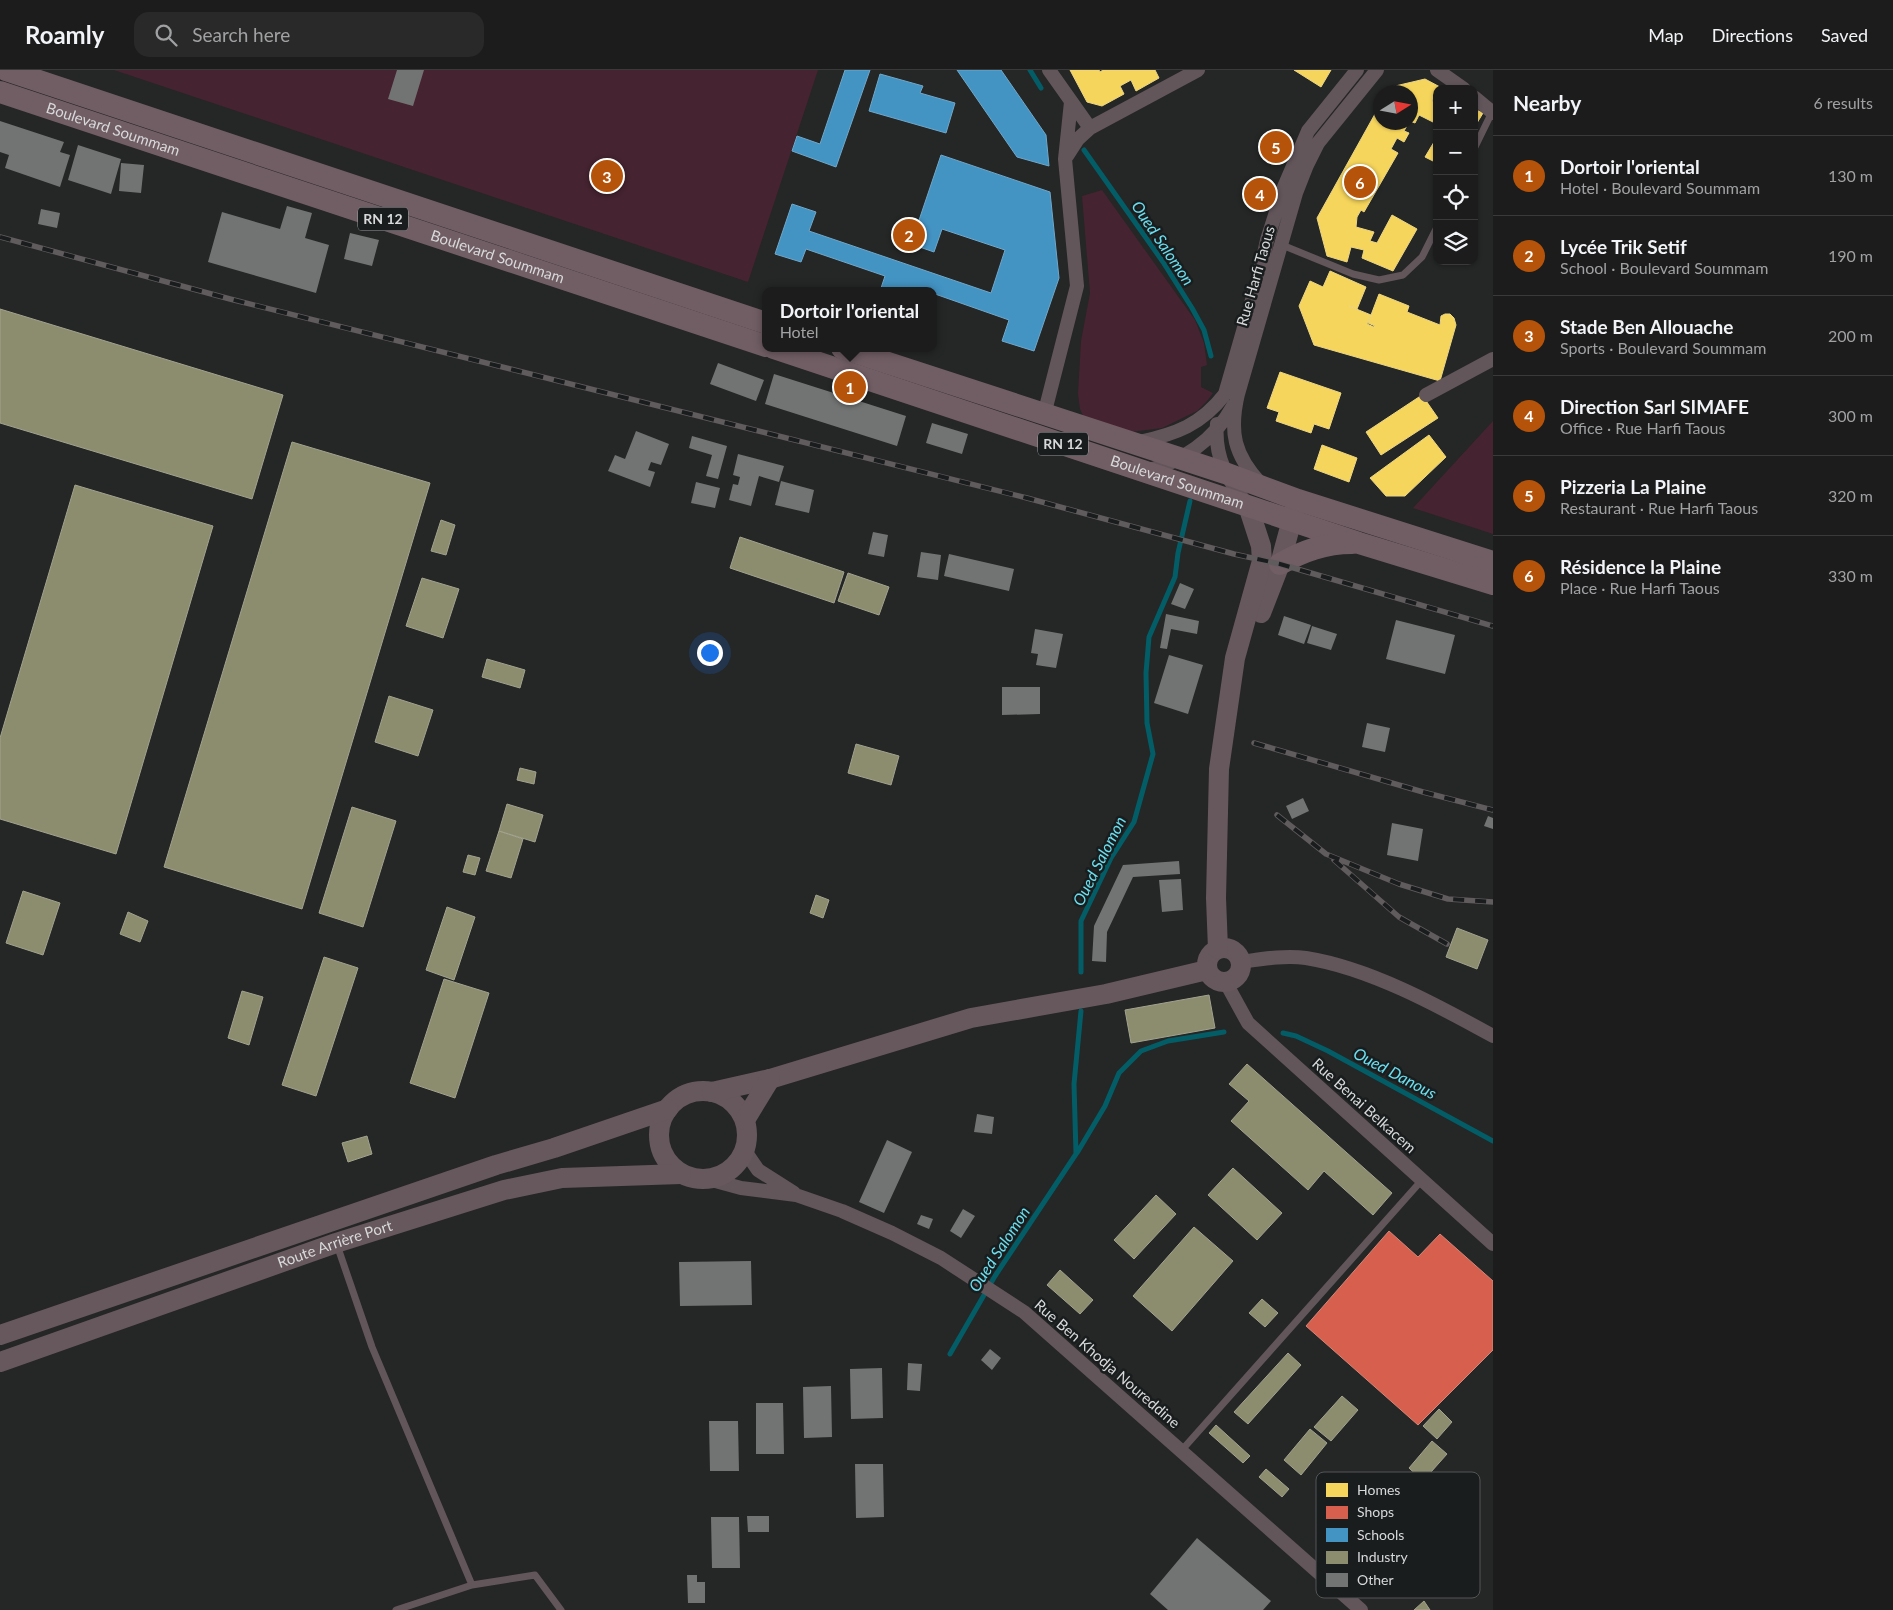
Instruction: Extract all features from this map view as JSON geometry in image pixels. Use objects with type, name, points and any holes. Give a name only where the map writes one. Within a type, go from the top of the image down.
[{"type":"main road","name":"Boulevard Soummam","points":[[6,70],[762,322]]},
{"type":"main road","name":"Boulevard Soummam","points":[[0,92],[762,345]]},
{"type":"main road","name":"Boulevard Soummam","points":[[786,352],[1248,506],[1282,503]]},
{"type":"main road","name":"Boulevard Soummam","points":[[854,352],[1225,473],[1282,503],[1356,533]]},
{"type":"main road","name":"RN 12","points":[[1356,533],[1493,562]]},
{"type":"main road","name":"RN 12","points":[[1356,533],[1493,584]]},
{"type":"main road","points":[[1271,563],[1321,546],[1338,543],[1356,533]]},
{"type":"street","points":[[1049,70],[1090,128]]},
{"type":"street","points":[[1065,160],[1073,146],[1090,128],[1198,70]]},
{"type":"street","name":"Rue Harfi Taous","points":[[1282,503],[1245,465],[1238,452],[1234,436],[1232,394],[1267,240],[1284,186],[1308,131],[1358,70]]},
{"type":"street","name":"Rue Harfi Taous","points":[[1248,506],[1225,473],[1219,455],[1218,416],[1232,394],[1282,245],[1296,193],[1307,165],[1318,143],[1377,70]]},
{"type":"street","points":[[1437,70],[1458,85]]},
{"type":"street","points":[[1478,100],[1493,113]]},
{"type":"street","points":[[1044,415],[1077,286],[1065,160],[1071,102]]},
{"type":"street","points":[[1426,395],[1493,359]]},
{"type":"street","name":"Rue Harfi Taous","points":[[1132,444],[1162,437],[1190,427],[1232,394]]},
{"type":"street","points":[[1144,471],[1166,465],[1180,458],[1204,442],[1217,427]]},
{"type":"street","points":[[1218,949],[1216,898],[1219,769],[1231,697],[1246,662],[1264,603],[1282,503]]},
{"type":"street","points":[[1248,506],[1261,546],[1271,563]]},
{"type":"street","points":[[1230,948],[1239,956],[1241,962],[1240,973],[1236,978],[1226,983],[1212,978],[1207,970],[1207,960],[1218,949],[1230,948]]},
{"type":"street","points":[[1241,962],[1270,958],[1305,958],[1368,974],[1493,1036]]},
{"type":"street","points":[[712,1092],[770,1079],[971,1018],[1106,994],[1207,970]]},
{"type":"street","name":"Rue Benai Belkacem","points":[[1226,983],[1248,1023],[1493,1244]]},
{"type":"street","points":[[745,1120],[770,1079]]},
{"type":"street","points":[[699,1091],[712,1092],[726,1097],[738,1107],[745,1120],[747,1130],[745,1151],[739,1162],[720,1177],[708,1180],[694,1179],[681,1174],[670,1164],[662,1152],[659,1137],[661,1122],[668,1109],[676,1100],[687,1094],[699,1091]]},
{"type":"street","name":"Route Arrière Port","points":[[0,1336],[496,1165],[554,1148],[668,1109]]},
{"type":"street","name":"Rue Ben Khodja Noureddine","points":[[745,1151],[758,1170],[796,1195]]},
{"type":"street","name":"Route Arrière Port","points":[[0,1362],[336,1243],[504,1190],[562,1178],[681,1174]]},
{"type":"street","name":"Rue Ben Khodja Noureddine","points":[[708,1180],[741,1188],[796,1195],[842,1211],[892,1233],[941,1258],[1016,1308],[1316,1572]]},
{"type":"street","name":"Rue Ben Khodja Noureddine","points":[[1346,1598],[1358,1609]]},
{"type":"lane","points":[[1478,141],[1493,113]]},
{"type":"lane","points":[[1282,245],[1353,274],[1379,280],[1403,275],[1422,257],[1433,235]]},
{"type":"lane","points":[[1181,1451],[1422,1180]]},
{"type":"lane","points":[[336,1243],[372,1347],[472,1585]]},
{"type":"lane","points":[[396,1610],[472,1585],[534,1575],[561,1610]]},
{"type":"shaded area","points":[[114,70],[818,70],[748,282]]},
{"type":"shaded area","points":[[1102,190],[1195,320],[1204,343],[1207,365],[1201,367],[1201,387],[1213,393],[1197,411],[1162,428],[1130,432],[1084,418],[1080,409],[1078,394],[1081,341],[1090,293],[1082,196]]},
{"type":"shaded area","points":[[1493,421],[1493,534],[1413,508]]},
{"type":"building: Homes","points":[[1070,70],[1099,70],[1100,72],[1103,70],[1155,70],[1159,78],[1136,91],[1131,80],[1120,86],[1124,94],[1102,106],[1087,102]]},
{"type":"building: Homes","points":[[1294,70],[1331,70],[1321,87]]},
{"type":"building: Homes","points":[[1425,79],[1436,85],[1433,85],[1433,122],[1419,115],[1418,117],[1418,85],[1400,85]]},
{"type":"building: Homes","points":[[1478,111],[1483,113],[1478,121]]},
{"type":"building: Homes","points":[[1373,118],[1373,130],[1405,130],[1409,133],[1404,142],[1397,138],[1391,149],[1398,153],[1364,212],[1361,210],[1357,217],[1356,227],[1374,232],[1370,241],[1377,243],[1392,215],[1417,229],[1393,271],[1362,258],[1364,250],[1351,247],[1347,262],[1327,256],[1317,218]]},
{"type":"building: Homes","points":[[1433,144],[1433,161],[1425,157]]},
{"type":"building: Homes","points":[[1330,271],[1366,287],[1357,309],[1349,306],[1371,315],[1367,324],[1374,327],[1368,323],[1379,294],[1409,306],[1407,312],[1440,325],[1441,316],[1445,314],[1450,314],[1454,318],[1456,325],[1440,381],[1314,345],[1299,306],[1310,281],[1323,287]]},
{"type":"building: Homes","points":[[1280,372],[1341,393],[1329,429],[1314,424],[1311,433],[1276,421],[1279,412],[1267,408]]},
{"type":"building: Homes","points":[[1422,395],[1438,418],[1381,455],[1366,432]]},
{"type":"building: Homes","points":[[1429,435],[1446,457],[1405,496],[1386,496],[1370,478]]},
{"type":"building: Homes","points":[[1322,445],[1357,458],[1349,482],[1314,469]]},
{"type":"building: Shops","points":[[1389,1231],[1418,1257],[1440,1234],[1493,1281],[1493,1350],[1418,1425],[1306,1326]]},
{"type":"building: Schools","points":[[845,70],[870,70],[836,167],[792,151],[797,136],[820,144]]},
{"type":"building: Schools","points":[[957,70],[1001,70],[1046,135],[1049,166],[1017,157]]},
{"type":"building: Schools","points":[[880,74],[923,86],[920,93],[955,103],[946,133],[869,111]]},
{"type":"building: Schools","points":[[941,155],[1050,192],[1059,278],[1034,351],[1002,341],[1009,320],[937,295],[937,287],[881,287],[885,276],[806,249],[801,262],[775,254],[792,204],[816,212],[809,231],[991,293],[1005,250],[942,229],[934,252],[911,244]]},
{"type":"building: Industry","points":[[0,309],[283,395],[252,499],[0,423]]},
{"type":"building: Industry","points":[[292,442],[430,483],[302,909],[164,867]]},
{"type":"building: Industry","points":[[75,485],[213,526],[116,854],[0,819],[0,738]]},
{"type":"building: Industry","points":[[441,520],[455,525],[446,555],[431,551]]},
{"type":"building: Industry","points":[[740,537],[844,572],[834,603],[730,568]]},
{"type":"building: Industry","points":[[848,573],[889,587],[879,615],[838,601]]},
{"type":"building: Industry","points":[[422,578],[459,589],[443,638],[406,626]]},
{"type":"building: Industry","points":[[487,659],[525,670],[520,688],[482,677]]},
{"type":"building: Industry","points":[[389,696],[433,710],[418,756],[375,742]]},
{"type":"building: Industry","points":[[856,744],[899,756],[891,785],[848,773]]},
{"type":"building: Industry","points":[[520,768],[536,772],[534,784],[517,780]]},
{"type":"building: Industry","points":[[507,804],[543,815],[535,842],[499,831]]},
{"type":"building: Industry","points":[[352,807],[396,821],[363,927],[319,913]]},
{"type":"building: Industry","points":[[499,831],[523,839],[511,878],[486,871]]},
{"type":"building: Industry","points":[[468,855],[480,858],[475,875],[463,872]]},
{"type":"building: Industry","points":[[23,891],[60,903],[43,955],[6,943]]},
{"type":"building: Industry","points":[[816,895],[829,900],[823,918],[810,913]]},
{"type":"building: Industry","points":[[447,907],[475,917],[454,980],[426,970]]},
{"type":"building: Industry","points":[[128,912],[148,921],[140,942],[120,934]]},
{"type":"building: Industry","points":[[1457,928],[1488,940],[1477,969],[1446,957]]},
{"type":"building: Industry","points":[[324,957],[358,968],[316,1096],[282,1085]]},
{"type":"building: Industry","points":[[444,979],[489,993],[455,1098],[410,1083]]},
{"type":"building: Industry","points":[[242,991],[263,997],[249,1045],[228,1038]]},
{"type":"building: Industry","points":[[1209,995],[1215,1028],[1131,1043],[1125,1010]]},
{"type":"building: Industry","points":[[1247,1064],[1392,1193],[1373,1215],[1324,1171],[1308,1190],[1231,1121],[1249,1101],[1229,1084]]},
{"type":"building: Industry","points":[[367,1136],[372,1154],[348,1162],[342,1143]]},
{"type":"building: Industry","points":[[1233,1168],[1282,1213],[1257,1240],[1208,1195]]},
{"type":"building: Industry","points":[[1156,1195],[1176,1214],[1134,1259],[1114,1240]]},
{"type":"building: Industry","points":[[1194,1227],[1233,1261],[1172,1331],[1133,1296]]},
{"type":"building: Industry","points":[[1060,1270],[1093,1300],[1080,1314],[1047,1285]]},
{"type":"building: Industry","points":[[1262,1299],[1278,1313],[1265,1327],[1249,1313]]},
{"type":"building: Industry","points":[[1288,1353],[1301,1365],[1248,1424],[1234,1412]]},
{"type":"building: Industry","points":[[1342,1396],[1358,1410],[1331,1441],[1314,1427]]},
{"type":"building: Industry","points":[[1439,1409],[1452,1422],[1437,1439],[1423,1426]]},
{"type":"building: Industry","points":[[1216,1425],[1250,1456],[1243,1463],[1209,1433]]},
{"type":"building: Industry","points":[[1310,1429],[1327,1443],[1301,1475],[1284,1460]]},
{"type":"building: Industry","points":[[1432,1441],[1447,1454],[1431,1472],[1413,1472],[1409,1468]]},
{"type":"building: Industry","points":[[1266,1469],[1289,1489],[1282,1497],[1259,1477]]},
{"type":"building: Industry","points":[[1424,1601],[1430,1610],[1414,1610]]},
{"type":"building: Other","points":[[397,70],[424,70],[413,106],[388,99]]},
{"type":"building: Other","points":[[0,121],[64,142],[60,152],[70,155],[60,187],[5,168],[9,155],[0,152]]},
{"type":"building: Other","points":[[78,145],[121,159],[111,194],[68,180]]},
{"type":"building: Other","points":[[121,163],[144,165],[141,193],[119,191]]},
{"type":"building: Other","points":[[287,206],[312,213],[305,238],[329,245],[316,293],[208,262],[222,212],[280,229]]},
{"type":"building: Other","points":[[41,209],[60,213],[57,228],[38,224]]},
{"type":"building: Other","points":[[350,233],[379,240],[372,266],[344,259]]},
{"type":"building: Other","points":[[718,363],[764,380],[756,401],[710,384]]},
{"type":"building: Other","points":[[774,374],[906,416],[897,446],[765,404]]},
{"type":"building: Other","points":[[932,423],[968,434],[962,454],[926,443]]},
{"type":"building: Other","points":[[636,431],[669,444],[661,465],[651,462],[648,470],[655,472],[650,487],[608,471],[615,455],[625,459]]},
{"type":"building: Other","points":[[692,436],[727,446],[718,479],[706,476],[712,455],[689,448]]},
{"type":"building: Other","points":[[738,454],[784,466],[779,482],[759,476],[751,506],[729,500],[733,484],[738,485],[740,477],[733,475]]},
{"type":"building: Other","points":[[781,481],[814,490],[809,513],[775,505]]},
{"type":"building: Other","points":[[696,482],[720,488],[715,508],[691,503]]},
{"type":"building: Other","points":[[873,532],[888,535],[884,557],[868,554]]},
{"type":"building: Other","points":[[921,552],[941,555],[938,580],[917,577]]},
{"type":"building: Other","points":[[949,554],[1014,569],[1009,591],[944,576]]},
{"type":"building: Other","points":[[1180,583],[1194,589],[1185,609],[1171,604]]},
{"type":"building: Other","points":[[1166,614],[1199,621],[1197,634],[1171,629],[1167,649],[1160,648]]},
{"type":"building: Other","points":[[1284,616],[1311,625],[1304,644],[1278,635]]},
{"type":"building: Other","points":[[1396,620],[1455,635],[1445,674],[1386,659]]},
{"type":"building: Other","points":[[1312,626],[1337,634],[1331,650],[1307,643]]},
{"type":"building: Other","points":[[1035,629],[1063,634],[1056,668],[1036,665],[1038,654],[1031,653]]},
{"type":"building: Other","points":[[1169,655],[1203,665],[1188,714],[1154,703]]},
{"type":"building: Other","points":[[1002,687],[1040,687],[1040,714],[1002,715]]},
{"type":"building: Other","points":[[1367,723],[1390,728],[1385,752],[1362,747]]},
{"type":"building: Other","points":[[1303,798],[1309,811],[1292,819],[1286,806]]},
{"type":"building: Other","points":[[1488,816],[1493,818],[1493,829],[1484,826]]},
{"type":"building: Other","points":[[1392,823],[1423,829],[1418,861],[1387,855]]},
{"type":"building: Other","points":[[1179,861],[1180,874],[1133,877],[1107,932],[1106,962],[1092,961],[1094,926],[1123,865]]},
{"type":"building: Other","points":[[1181,879],[1183,910],[1162,912],[1159,880]]},
{"type":"building: Other","points":[[977,1114],[994,1117],[992,1134],[974,1132]]},
{"type":"building: Other","points":[[887,1140],[912,1152],[884,1213],[859,1202]]},
{"type":"building: Other","points":[[963,1209],[975,1216],[961,1238],[950,1231]]},
{"type":"building: Other","points":[[921,1215],[933,1219],[929,1229],[917,1224]]},
{"type":"building: Other","points":[[751,1261],[752,1305],[680,1306],[679,1262]]},
{"type":"building: Other","points":[[990,1349],[1001,1358],[992,1370],[981,1360]]},
{"type":"building: Other","points":[[908,1363],[922,1364],[920,1391],[907,1390]]},
{"type":"building: Other","points":[[882,1368],[883,1418],[851,1419],[850,1369]]},
{"type":"building: Other","points":[[831,1386],[832,1437],[804,1438],[803,1387]]},
{"type":"building: Other","points":[[756,1403],[783,1403],[784,1454],[756,1454]]},
{"type":"building: Other","points":[[709,1421],[738,1421],[739,1471],[710,1471]]},
{"type":"building: Other","points":[[855,1464],[883,1464],[884,1517],[856,1518]]},
{"type":"building: Other","points":[[747,1516],[769,1516],[769,1532],[748,1532]]},
{"type":"building: Other","points":[[711,1517],[739,1517],[740,1568],[712,1568]]},
{"type":"building: Other","points":[[1197,1538],[1271,1601],[1263,1610],[1168,1610],[1150,1594]]},
{"type":"building: Other","points":[[687,1575],[697,1575],[697,1582],[705,1582],[705,1603],[688,1603]]},
{"type":"waterway","name":"Oued Salomon","points":[[1030,70],[1041,88]]},
{"type":"waterway","name":"Oued Salomon","points":[[1084,150],[1163,262],[1192,308],[1204,330],[1211,356]]},
{"type":"waterway","name":"Oued Salomon","points":[[1081,972],[1081,921],[1111,858],[1134,822],[1153,754],[1147,723],[1146,673],[1149,637],[1175,577],[1178,553],[1190,501]]},
{"type":"waterway","name":"Oued Salomon","points":[[950,1354],[995,1276],[1076,1154],[1074,1084],[1081,1011]]},
{"type":"waterway","name":"Oued Danous","points":[[1077,1153],[1105,1106],[1119,1073],[1141,1051],[1168,1041],[1224,1032]]},
{"type":"waterway","name":"Oued Danous","points":[[1283,1033],[1296,1036],[1328,1051],[1493,1141]]},
{"type":"railway","points":[[0,237],[230,299],[1027,498],[1234,554],[1280,564],[1493,626]]},
{"type":"railway","points":[[1254,743],[1423,792],[1493,810]]},
{"type":"railway","points":[[1277,815],[1326,854],[1399,884],[1448,899],[1493,902]]},
{"type":"railway","points":[[1334,860],[1399,917],[1447,944]]},
{"type":"place","name":"Pizzeria La Plaine","points":[[1276,147]]},
{"type":"place","name":"Stade Ben Allouache","points":[[607,176]]},
{"type":"place","name":"Résidence la Plaine","points":[[1360,182]]},
{"type":"place","name":"Direction Sarl SIMAFE","points":[[1260,194]]},
{"type":"place","name":"Lycée Trik Setif","points":[[909,235]]},
{"type":"place","name":"Dortoir l'oriental","points":[[850,387]]}]
